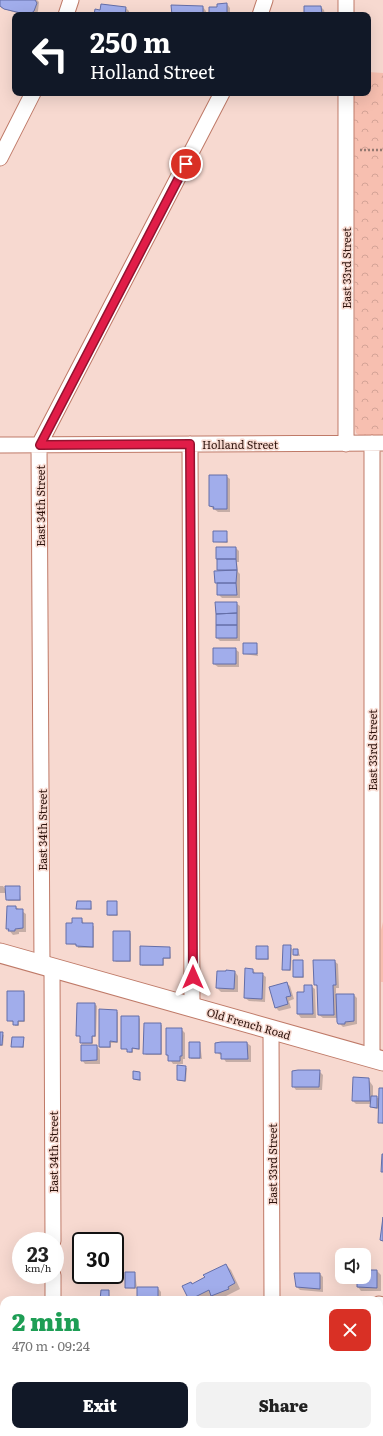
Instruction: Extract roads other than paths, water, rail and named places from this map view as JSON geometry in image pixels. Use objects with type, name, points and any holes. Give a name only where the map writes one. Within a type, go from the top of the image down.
[{"type":"main road","name":"Old French Road","points":[[0,952],[377,1059]]},
{"type":"street","points":[[67,12],[71,0]]},
{"type":"street","points":[[261,12],[265,0]]},
{"type":"street","points":[[346,0],[346,12]]},
{"type":"street","points":[[0,158],[31,96]]},
{"type":"street","name":"East 34th Street","points":[[53,1232],[47,966],[40,445],[220,96]]},
{"type":"street","name":"East 33rd Street","points":[[346,96],[346,444]]},
{"type":"street","name":"Holland Street","points":[[0,445],[377,443]]},
{"type":"street","name":"East 33rd Street","points":[[377,443],[377,1059]]},
{"type":"street","points":[[190,444],[192,1006]]},
{"type":"street","name":"East 33rd Street","points":[[271,1029],[272,1296]]},
{"type":"street","points":[[53,1284],[53,1296]]}]
